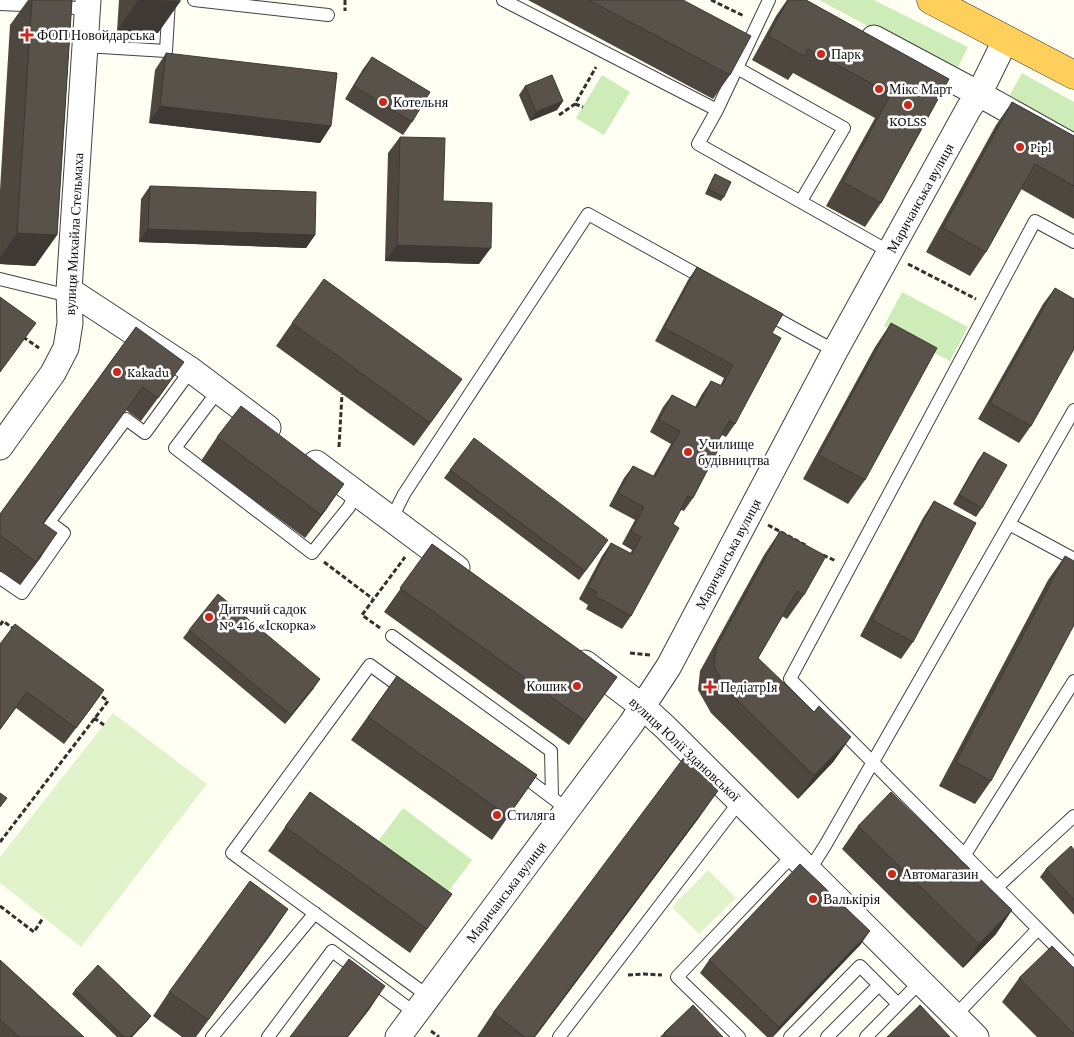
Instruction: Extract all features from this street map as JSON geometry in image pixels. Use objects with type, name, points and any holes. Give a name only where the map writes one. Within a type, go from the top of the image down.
[{"type":"highway","points":[[932,0],[1074,75]]},
{"type":"street","name":"вулиця Михайла Стельмаха","points":[[0,446],[53,373],[66,348],[70,324],[69,290],[88,5]]},
{"type":"street","points":[[853,27],[1074,147]]},
{"type":"street","name":"Маричанська вулиця","points":[[398,1037],[424,1013],[560,802],[643,707],[669,666],[835,351],[897,257],[969,108],[1006,38]]},
{"type":"street","points":[[69,290],[191,370],[478,584]]},
{"type":"street","name":"вулиця Юлії Здановської","points":[[564,647],[643,707],[740,801],[976,1037]]},
{"type":"lane","points":[[85,46],[166,51],[169,0]]},
{"type":"lane","points":[[194,0],[328,15]]},
{"type":"lane","points":[[503,0],[717,110]]},
{"type":"lane","points":[[769,0],[717,110],[698,144],[897,257]]},
{"type":"lane","points":[[0,4],[68,7],[88,5]]},
{"type":"lane","points":[[736,68],[844,128],[801,201]]},
{"type":"lane","points":[[391,520],[404,494],[588,214],[717,286]]},
{"type":"lane","points":[[1074,242],[1035,221],[790,679],[1074,965]]},
{"type":"lane","points":[[0,279],[57,293],[69,290]]},
{"type":"lane","points":[[751,305],[835,351]]},
{"type":"lane","points":[[0,578],[22,593],[64,533],[49,522],[126,419],[145,433],[191,370]]},
{"type":"lane","points":[[218,391],[175,448],[312,553],[348,507],[356,493]]},
{"type":"lane","points":[[739,1037],[677,977],[801,863],[873,763],[1074,410]]},
{"type":"lane","points":[[1009,524],[1074,559]]},
{"type":"lane","points":[[392,636],[550,751],[560,802]]},
{"type":"lane","points":[[417,699],[370,665],[232,853],[315,913],[424,1013]]},
{"type":"lane","points":[[964,856],[1074,681]]},
{"type":"lane","points":[[512,768],[560,802]]},
{"type":"lane","points":[[559,1037],[740,801]]},
{"type":"lane","points":[[997,887],[1074,816]]},
{"type":"lane","points":[[212,1037],[315,913]]},
{"type":"lane","points":[[955,1016],[1038,929]]},
{"type":"lane","points":[[268,1037],[332,951],[424,1013]]},
{"type":"lane","points":[[790,1037],[860,966],[898,1004]]},
{"type":"lane","points":[[866,1037],[921,982]]},
{"type":"lane","points":[[827,1037],[879,985]]},
{"type":"path","points":[[711,0],[758,22]]},
{"type":"path","points":[[559,115],[575,104],[604,52]]},
{"type":"path","points":[[575,104],[583,107]]},
{"type":"path","points":[[897,257],[990,306]]},
{"type":"path","points":[[16,332],[39,348]]},
{"type":"path","points":[[339,447],[342,394]]},
{"type":"path","points":[[764,522],[849,568]]},
{"type":"path","points":[[392,636],[362,615],[410,552]]},
{"type":"path","points":[[312,553],[373,600]]},
{"type":"path","points":[[0,625],[3,621],[18,632]]},
{"type":"path","points":[[630,653],[656,656]]},
{"type":"path","points":[[0,842],[108,701],[93,689]]},
{"type":"path","points":[[94,718],[104,725]]},
{"type":"path","points":[[0,906],[34,932],[44,918]]},
{"type":"path","points":[[606,976],[644,974],[677,977]]},
{"type":"path","points":[[424,1013],[439,1037]]},
{"type":"green space","points":[[819,0],[874,0],[968,47],[955,73]]},
{"type":"green space","points":[[1022,73],[1074,102],[1074,136],[1007,100]]},
{"type":"green space","points":[[602,75],[630,92],[604,135],[576,118]]},
{"type":"green space","points":[[902,292],[968,327],[950,361],[884,326]]},
{"type":"green space","points":[[113,713],[207,784],[81,947],[0,883],[0,857]]},
{"type":"green space","points":[[403,808],[472,860],[445,896],[376,844]]},
{"type":"green space","points":[[708,870],[736,898],[699,934],[672,907]]},
{"type":"building","points":[[32,0],[72,0],[57,235],[17,233]]},
{"type":"building","points":[[152,0],[180,0],[180,2]]},
{"type":"building","points":[[589,0],[683,0],[751,36],[730,75]]},
{"type":"building","points":[[788,0],[806,0],[949,79],[881,203],[843,182],[891,94],[808,49],[804,56],[768,36]]},
{"type":"building","points":[[166,53],[337,73],[331,126],[160,106]]},
{"type":"building","points":[[372,57],[430,92],[412,122],[354,86]]},
{"type":"building","points":[[552,75],[563,101],[536,112],[525,86]]},
{"type":"building","points":[[1012,102],[1074,136],[1074,186],[1035,164],[986,252],[943,228]]},
{"type":"building","points":[[400,137],[445,138],[443,201],[492,203],[491,248],[397,245]]},
{"type":"building","points":[[715,174],[731,182],[724,197],[708,189]]},
{"type":"building","points":[[150,186],[316,192],[315,235],[148,229]]},
{"type":"building","name":"Училище будівництва","points":[[697,267],[783,314],[772,333],[781,338],[735,424],[729,421],[714,448],[718,450],[693,498],[688,496],[673,524],[679,528],[631,616],[595,596],[597,592],[588,587],[611,543],[632,554],[641,537],[631,531],[644,507],[618,493],[633,466],[655,477],[680,431],[659,420],[672,395],[697,408],[711,381],[722,386],[733,365],[664,328]]},
{"type":"building","points":[[324,279],[462,379],[430,423],[292,323]]},
{"type":"building","points":[[1055,288],[1074,299],[1074,349],[1031,426],[990,403]]},
{"type":"building","points":[[0,297],[36,323],[0,372]]},
{"type":"building","points":[[891,323],[937,348],[865,480],[819,455]]},
{"type":"building","points":[[136,327],[184,362],[158,398],[143,387],[43,523],[57,533],[36,562],[0,535],[0,514]]},
{"type":"building","points":[[241,406],[344,484],[321,515],[217,437]]},
{"type":"building","points":[[474,438],[608,540],[585,571],[450,470]]},
{"type":"building","points":[[984,452],[1007,465],[982,508],[959,495]]},
{"type":"building","points":[[934,501],[976,523],[913,642],[872,620]]},
{"type":"building","points":[[780,531],[826,556],[804,595],[797,591],[758,658],[814,712],[819,706],[851,737],[814,776],[727,690],[714,666],[716,648]]},
{"type":"building","points":[[432,544],[617,677],[585,721],[400,588]]},
{"type":"building","points":[[1065,556],[1074,561],[1074,625],[991,781],[956,762]]},
{"type":"building","points":[[218,594],[320,679],[291,715],[189,630]]},
{"type":"building","points":[[15,624],[104,690],[76,728],[27,692],[0,729],[0,644]]},
{"type":"building","points":[[397,676],[537,775],[508,816],[368,717]]},
{"type":"building","points":[[685,756],[723,784],[534,1037],[525,1037],[493,1013]]},
{"type":"building","points":[[310,792],[452,894],[427,929],[285,827]]},
{"type":"building","points":[[891,792],[1012,910],[979,944],[858,826]]},
{"type":"building","points":[[0,793],[7,798],[0,807]]},
{"type":"building","points":[[1071,846],[1074,850],[1074,900],[1046,869]]},
{"type":"building","points":[[800,864],[870,931],[779,1027],[709,960]]},
{"type":"building","points":[[250,881],[288,909],[208,1020],[169,992]]},
{"type":"building","points":[[1052,946],[1074,968],[1074,1034],[1019,978]]},
{"type":"building","points":[[349,959],[385,986],[347,1037],[290,1037]]},
{"type":"building","points":[[0,960],[84,1037],[19,1037],[0,1020]]},
{"type":"building","points":[[98,965],[151,1016],[130,1037],[124,1037],[75,990]]},
{"type":"building","points":[[693,1005],[723,1037],[668,1037],[664,1033]]},
{"type":"building","points":[[920,1005],[950,1037],[887,1037]]},
{"type":"place","name":"ФОП Новойдарська","points":[[27,35]]},
{"type":"place","name":"Парк","points":[[821,54]]},
{"type":"place","name":"Мікс Март","points":[[879,89]]},
{"type":"place","name":"Котельня","points":[[383,102]]},
{"type":"place","name":"KOLSS","points":[[908,105]]},
{"type":"place","name":"Pipl","points":[[1020,147]]},
{"type":"place","name":"Kakadu","points":[[117,372]]},
{"type":"place","name":"Училище будівництва","points":[[688,452]]},
{"type":"place","name":"Дитячий садок № 416 «Іскорка»","points":[[209,617]]},
{"type":"place","name":"Кошик","points":[[577,686]]},
{"type":"place","name":"ПедіатрІя","points":[[710,687]]},
{"type":"place","name":"Стиляга","points":[[497,815]]},
{"type":"place","name":"Автомагазин","points":[[892,874]]},
{"type":"place","name":"Валькірія","points":[[813,899]]}]
